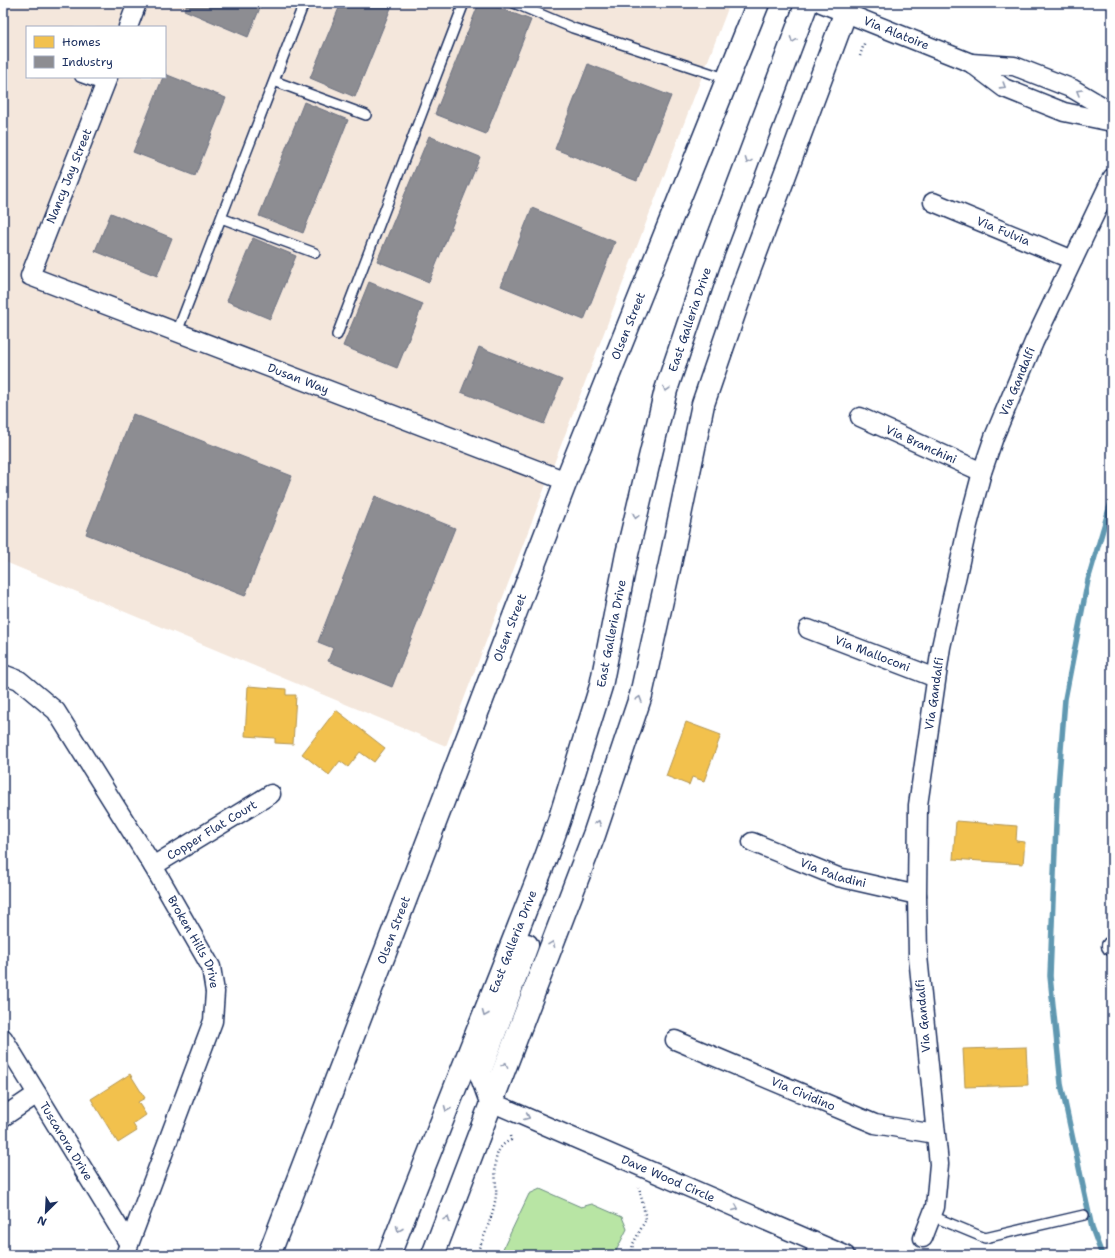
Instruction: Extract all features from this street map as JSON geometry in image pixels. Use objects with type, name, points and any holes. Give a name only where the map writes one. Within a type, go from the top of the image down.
[{"type":"main road","name":"Olsen Street","points":[[269,1255],[566,481],[758,3]]},
{"type":"main road","name":"East Galleria Drive","points":[[389,1255],[542,868],[559,820],[601,686],[627,554],[666,390],[709,263],[807,3]]},
{"type":"main road","points":[[433,1255],[594,835],[641,695],[703,404],[746,279],[847,8]]},
{"type":"main road","points":[[491,1102],[480,1072],[545,897],[542,868]]},
{"type":"street","points":[[128,26],[138,3]]},
{"type":"street","name":"Via Alatoire","points":[[821,3],[847,8],[971,63],[1004,88],[1064,112],[1112,122]]},
{"type":"street","name":"Via Alatoire","points":[[971,63],[1014,66],[1073,88],[1112,112]]},
{"type":"street","name":"Nancy Jay Street","points":[[30,276],[106,82]]},
{"type":"street","name":"Via Gandalfi","points":[[923,1238],[935,1208],[939,1164],[918,956],[918,805],[941,647],[968,525],[982,472],[994,437],[1034,342],[1112,178]]},
{"type":"street","name":"Via Fulvia","points":[[933,202],[1073,260]]},
{"type":"street","name":"Dusan Way","points":[[30,276],[566,481]]},
{"type":"street","name":"Via Branchini","points":[[860,417],[982,472]]},
{"type":"street","name":"Via Malloconi","points":[[808,629],[936,678]]},
{"type":"street","name":"Broken Hills Drive","points":[[3,674],[19,680],[56,711],[153,866],[211,967],[215,992],[213,1021],[127,1249]]},
{"type":"street","name":"Copper Flat Court","points":[[153,866],[271,794]]},
{"type":"street","name":"Via Paladini","points":[[752,842],[838,877],[917,895]]},
{"type":"street","name":"Tuscarora Drive","points":[[3,1038],[127,1249]]},
{"type":"street","name":"Via Cividino","points":[[676,1040],[875,1124],[935,1134]]},
{"type":"street","points":[[3,1117],[37,1094]]},
{"type":"street","name":"Dave Wood Circle","points":[[491,1102],[813,1248],[845,1255]]},
{"type":"lane","points":[[177,332],[304,3]]},
{"type":"lane","points":[[337,335],[464,3]]},
{"type":"lane","points":[[514,3],[573,28],[728,79]]},
{"type":"lane","points":[[85,78],[106,82]]},
{"type":"lane","points":[[274,81],[366,114]]},
{"type":"lane","points":[[221,218],[315,254]]},
{"type":"lane","points":[[932,1216],[985,1238],[1084,1215]]},
{"type":"path","points":[[476,1255],[490,1219],[495,1200],[497,1154],[502,1146],[511,1140],[510,1136]]},
{"type":"path","points":[[631,1255],[633,1244],[646,1219],[639,1184]]},
{"type":"shaded area","points":[[3,3],[730,3],[446,746],[3,561]]},
{"type":"green space","points":[[540,1189],[581,1207],[592,1204],[622,1217],[627,1229],[614,1255],[500,1255],[529,1194]]},
{"type":"building: Homes","points":[[248,686],[286,689],[286,695],[296,695],[293,744],[275,743],[275,738],[245,736]]},
{"type":"building: Homes","points":[[336,710],[385,748],[374,762],[360,752],[348,767],[340,761],[329,775],[302,754]]},
{"type":"building: Homes","points":[[686,722],[721,735],[704,781],[692,777],[689,785],[666,776]]},
{"type":"building: Homes","points":[[956,821],[1017,826],[1016,841],[1025,842],[1023,864],[953,859]]},
{"type":"building: Homes","points":[[1026,1047],[1028,1085],[965,1087],[963,1049]]},
{"type":"building: Homes","points":[[130,1074],[145,1098],[138,1102],[146,1115],[133,1124],[137,1131],[118,1143],[91,1099]]},
{"type":"building: Industry","points":[[188,3],[262,3],[248,37],[184,10]]},
{"type":"building: Industry","points":[[341,3],[393,3],[355,97],[310,78]]},
{"type":"building: Industry","points":[[479,3],[486,3],[531,20],[486,134],[435,114]]},
{"type":"building: Industry","points":[[588,64],[671,96],[637,181],[555,149]]},
{"type":"building: Industry","points":[[166,74],[226,98],[195,176],[133,152],[163,78],[166,78]]},
{"type":"building: Industry","points":[[304,102],[348,120],[303,233],[259,216]]},
{"type":"building: Industry","points":[[429,136],[480,157],[429,282],[377,261]]},
{"type":"building: Industry","points":[[532,208],[615,242],[584,320],[501,286]]},
{"type":"building: Industry","points":[[111,213],[172,238],[157,276],[95,251]]},
{"type":"building: Industry","points":[[253,238],[296,256],[270,319],[227,301]]},
{"type":"building: Industry","points":[[369,282],[423,304],[397,368],[343,346]]},
{"type":"building: Industry","points":[[479,347],[562,380],[544,424],[461,392]]},
{"type":"building: Industry","points":[[133,414],[292,476],[245,596],[86,534]]},
{"type":"building: Industry","points":[[375,496],[455,528],[392,687],[328,661],[333,648],[318,642]]},
{"type":"waterway","points":[[1102,1255],[1092,1228],[1061,1084],[1050,976],[1057,800],[1065,699],[1088,580],[1112,499]]}]
